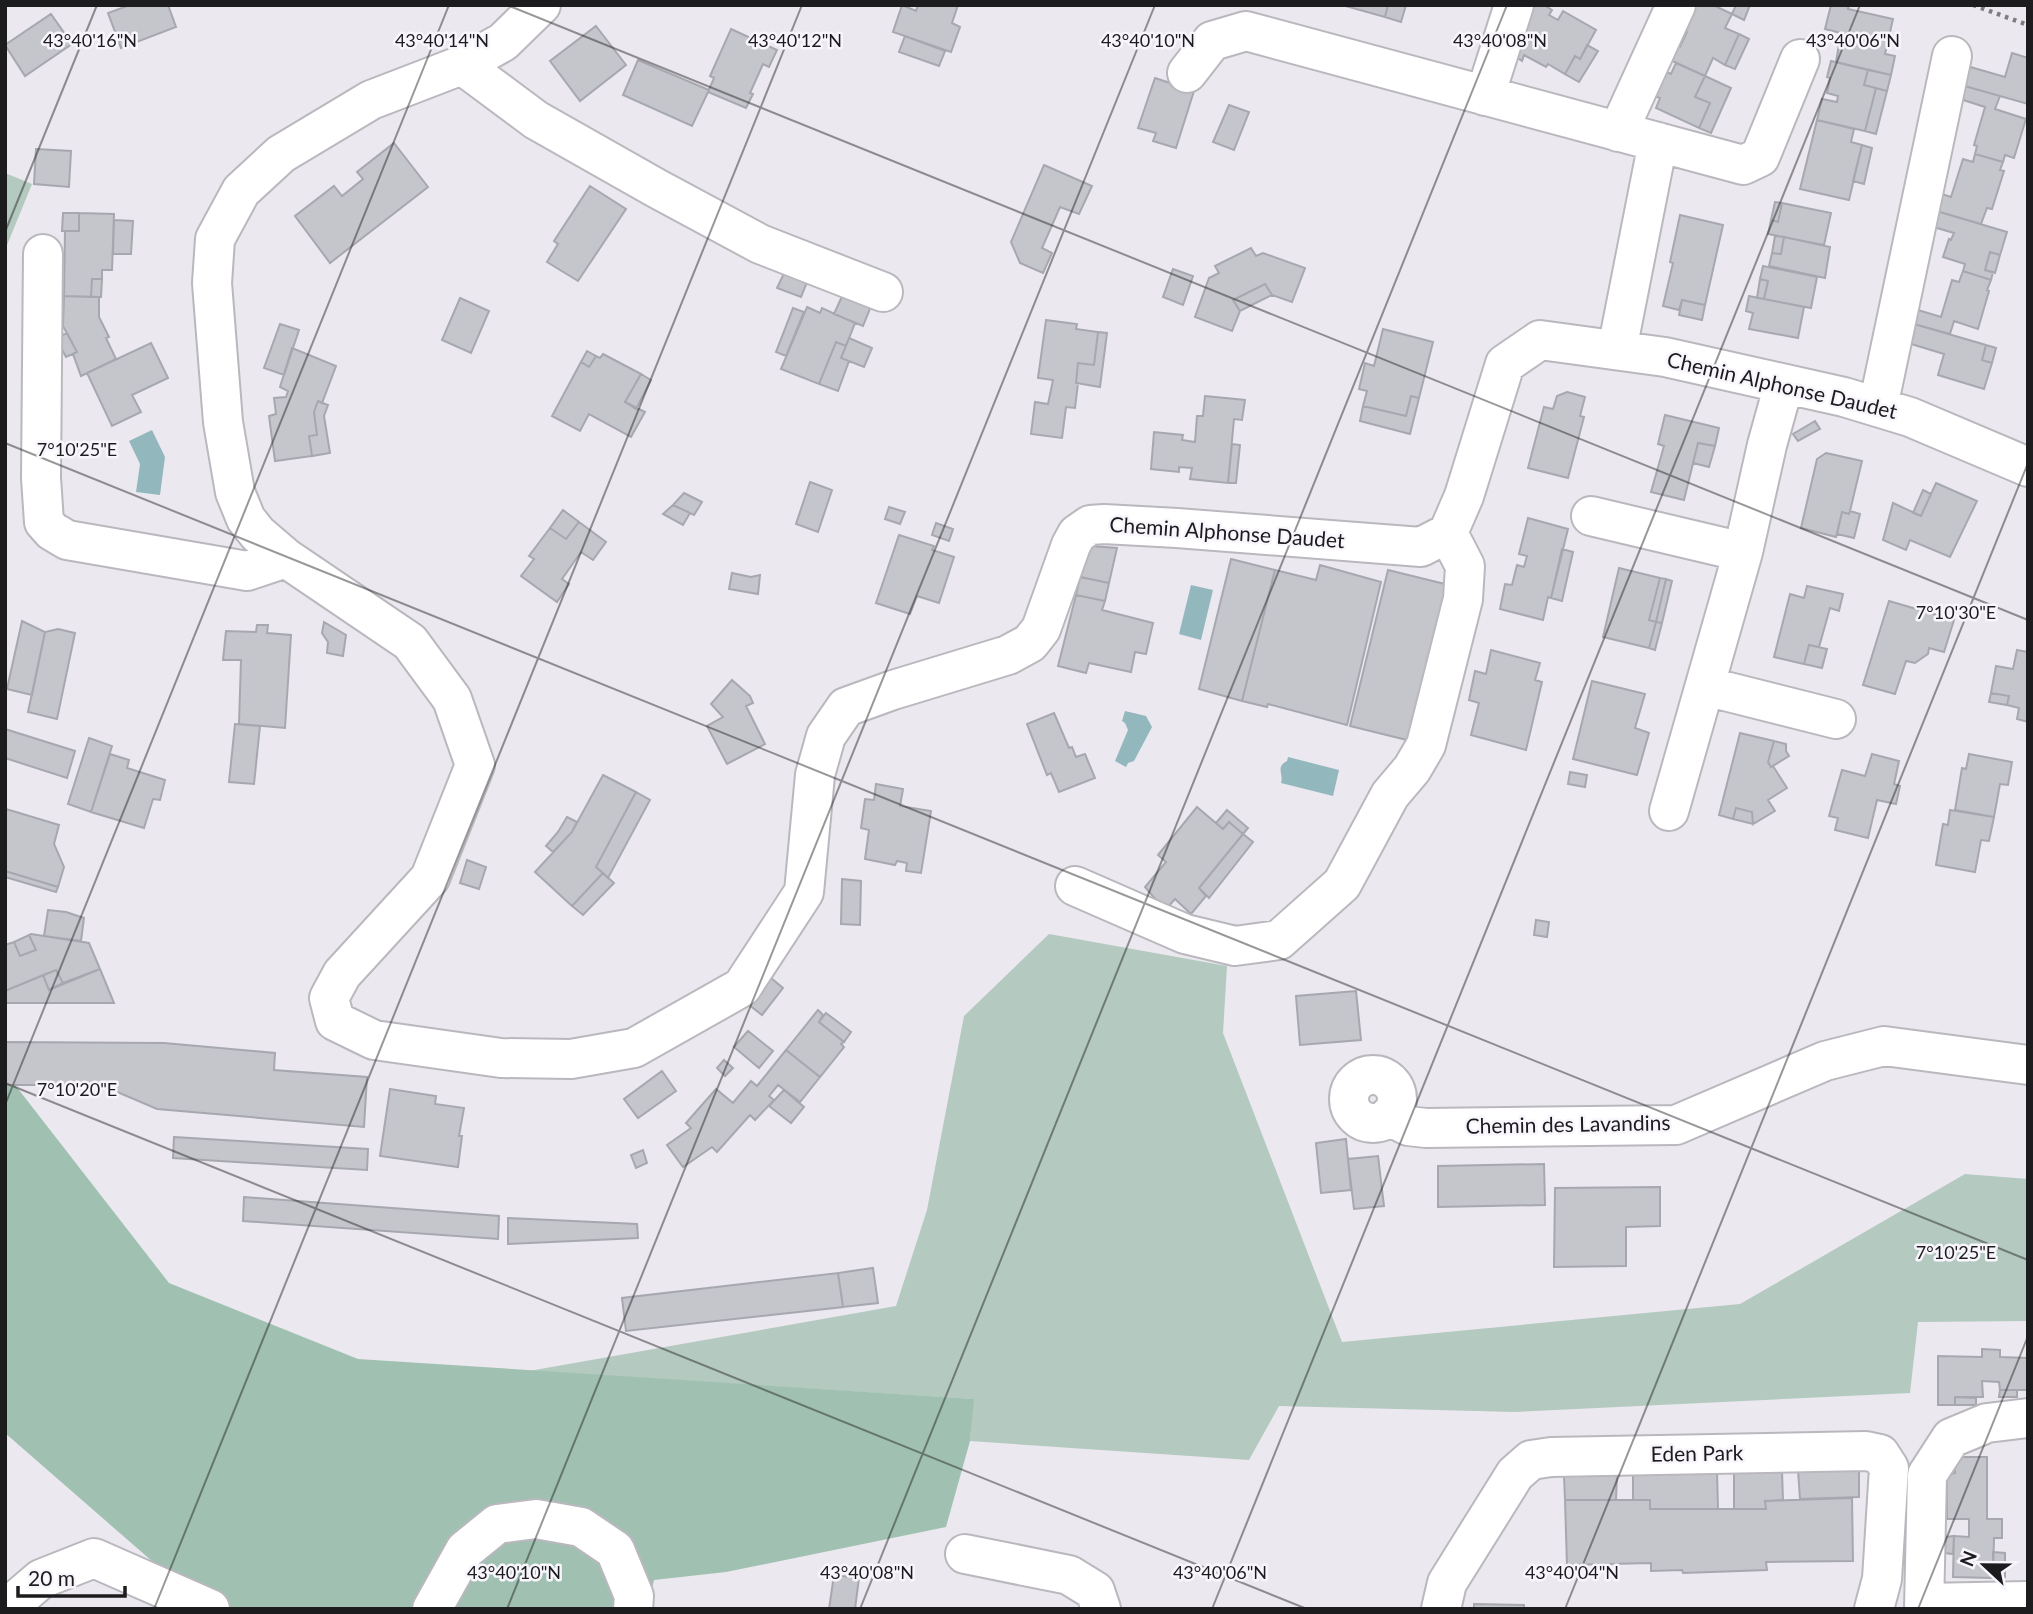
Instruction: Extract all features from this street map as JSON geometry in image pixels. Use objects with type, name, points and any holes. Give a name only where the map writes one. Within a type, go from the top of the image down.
[{"type":"street","name":"Chemin Alphonse Daudet","points":[[541,5],[503,41],[462,65],[371,100],[281,154],[241,191],[215,239],[212,283],[223,422],[235,492],[246,519],[258,534],[286,558],[410,642],[452,699],[475,765],[430,878],[342,974],[329,998],[335,1021],[374,1040],[501,1058],[571,1059],[634,1048],[742,987],[804,892],[815,775],[826,736],[846,707],[903,686],[1008,655],[1030,643],[1041,629],[1071,545],[1077,534],[1090,525],[1177,528],[1421,547],[1448,533],[1464,496],[1506,364],[1540,340],[1665,357],[1844,397],[1910,417],[2028,467]]},
{"type":"street","points":[[1485,96],[1514,5]]},
{"type":"street","points":[[1618,132],[1676,5]]},
{"type":"street","points":[[1187,73],[1212,41],[1246,31],[1743,164],[1760,157],[1800,59]]},
{"type":"street","points":[[1878,407],[1952,57]]},
{"type":"street","points":[[462,65],[536,120],[656,188],[760,244],[883,292]]},
{"type":"street","points":[[1617,351],[1658,142]]},
{"type":"street","points":[[43,254],[41,478],[44,522],[52,531],[67,540],[247,571],[286,558]]},
{"type":"street","points":[[1669,811],[1743,552],[1784,384]]},
{"type":"street","points":[[1591,516],[1743,552]]},
{"type":"street","points":[[1076,886],[1185,934],[1235,946],[1279,940],[1342,884],[1390,795],[1412,769],[1426,744],[1463,599],[1465,566],[1448,533]]},
{"type":"street","points":[[1705,686],[1836,719]]},
{"type":"street","name":"Chemin des Lavandins","points":[[1389,1116],[1408,1126],[1426,1129],[1676,1125],[1825,1061],[1884,1046],[2028,1065]]},
{"type":"street","points":[[2028,1418],[1987,1423],[1951,1438],[1927,1475],[1924,1606],[2028,1601]]},
{"type":"street","name":"Eden Park","points":[[1441,1609],[1447,1583],[1515,1474],[1531,1460],[1551,1457],[1866,1451],[1880,1454],[1889,1468],[1882,1579],[1874,1609]]},
{"type":"street","points":[[432,1609],[466,1550],[496,1524],[537,1519],[581,1527],[615,1550],[634,1596],[633,1609]]},
{"type":"street","points":[[965,1554],[1069,1575],[1095,1591],[1101,1609]]},
{"type":"street","points":[[6,1609],[41,1579],[94,1558],[210,1609]]},
{"type":"path","points":[[1973,5],[2028,25]]},
{"type":"green space","points":[[5,173],[32,184],[5,250]]},
{"type":"green space","points":[[1049,934],[1227,966],[1223,1033],[1342,1342],[1740,1304],[1965,1174],[2028,1179],[2028,1321],[1918,1322],[1910,1393],[1515,1412],[1279,1406],[1249,1460],[970,1441],[973,1399],[529,1371],[896,1306],[927,1210],[964,1016]]},
{"type":"green space","points":[[5,1072],[169,1283],[358,1359],[974,1399],[970,1441],[946,1527],[726,1572],[654,1580],[647,1609],[207,1609],[5,1433]]},
{"type":"water","points":[[152,430],[165,457],[160,495],[136,492],[140,464],[129,441]]},
{"type":"water","points":[[1191,585],[1213,590],[1201,640],[1179,634]]},
{"type":"water","points":[[1125,711],[1146,716],[1152,727],[1134,761],[1126,767],[1115,761],[1128,730],[1122,721]]},
{"type":"water","points":[[1288,757],[1339,770],[1333,796],[1281,783],[1281,766]]},
{"type":"building","points":[[130,5],[168,5],[176,27],[121,48],[108,13]]},
{"type":"building","points":[[902,5],[916,11],[918,5],[958,5],[952,23],[960,27],[951,52],[893,32]]},
{"type":"building","points":[[1342,5],[1388,5],[1385,17]]},
{"type":"building","points":[[1388,5],[1406,5],[1401,22],[1385,17]]},
{"type":"building","points":[[1530,5],[1544,5],[1552,10],[1549,15],[1558,20],[1563,11],[1596,30],[1580,59],[1575,56],[1565,74],[1524,55],[1522,61],[1507,51]]},
{"type":"building","points":[[1693,5],[1713,5],[1732,14],[1725,28],[1739,34],[1725,65],[1713,58],[1705,76],[1668,59],[1675,45],[1680,47],[1687,32],[1682,29]]},
{"type":"building","points":[[1736,5],[1750,5],[1744,20],[1732,14]]},
{"type":"building","points":[[1831,5],[1849,5],[1848,9],[1893,19],[1885,54],[1895,56],[1891,75],[1836,62],[1841,33],[1825,29]]},
{"type":"building","points":[[51,14],[72,44],[25,76],[5,45]]},
{"type":"building","points":[[596,26],[626,65],[580,101],[550,61]]},
{"type":"building","points":[[731,29],[777,50],[769,67],[763,64],[746,108],[708,92],[714,78],[710,76]]},
{"type":"building","points":[[1739,34],[1749,39],[1735,69],[1725,65]]},
{"type":"building","points":[[905,36],[945,51],[939,66],[899,52]]},
{"type":"building","points":[[1587,45],[1598,51],[1579,82],[1565,74],[1575,56],[1580,59]]},
{"type":"building","points":[[2012,53],[2028,58],[2028,104],[1961,85],[1967,66],[2005,77]]},
{"type":"building","points":[[638,60],[709,90],[692,126],[623,95]]},
{"type":"building","points":[[1831,61],[1868,70],[1864,85],[1876,88],[1865,131],[1817,120],[1822,99],[1837,102],[1838,96],[1827,93]]},
{"type":"building","points":[[1676,63],[1705,76],[1695,97],[1710,103],[1699,128],[1656,108],[1660,98],[1647,93],[1659,69],[1671,74]]},
{"type":"building","points":[[1868,70],[1891,75],[1887,91],[1864,85]]},
{"type":"building","points":[[1705,76],[1731,88],[1711,133],[1699,128],[1710,103],[1695,97]]},
{"type":"building","points":[[1155,78],[1194,91],[1176,148],[1153,141],[1156,133],[1138,128]]},
{"type":"building","points":[[1961,85],[2000,96],[1995,109],[2026,119],[2014,158],[2005,155],[2003,162],[1975,154],[1977,146],[1974,145],[1985,107],[1957,98]]},
{"type":"building","points":[[1876,88],[1887,91],[1876,134],[1865,131]]},
{"type":"building","points":[[1229,105],[1249,112],[1234,150],[1213,142]]},
{"type":"building","points":[[1817,120],[1854,129],[1851,142],[1862,145],[1849,200],[1800,189]]},
{"type":"building","points":[[394,143],[428,187],[330,263],[295,216],[334,186],[342,196],[363,179],[357,172]]},
{"type":"building","points":[[1862,145],[1872,148],[1864,184],[1853,181]]},
{"type":"building","points":[[36,149],[71,151],[69,187],[34,184]]},
{"type":"building","points":[[1975,154],[2003,162],[2000,170],[2004,171],[1992,209],[1987,208],[1981,224],[1933,210],[1939,193],[1951,197],[1963,159],[1973,162]]},
{"type":"building","points":[[1044,165],[1092,186],[1079,214],[1060,207],[1042,248],[1052,253],[1043,273],[1020,263],[1011,242]]},
{"type":"building","points":[[590,186],[626,209],[578,281],[547,262],[558,244],[554,241]]},
{"type":"building","points":[[1775,202],[1782,203],[1778,222],[1771,220]]},
{"type":"building","points":[[1782,203],[1831,213],[1824,245],[1768,234],[1771,220],[1778,222]]},
{"type":"building","points":[[1933,210],[2007,232],[2000,255],[1990,252],[1985,270],[1993,272],[1991,280],[1963,271],[1965,264],[1943,257],[1954,233],[1930,226]]},
{"type":"building","points":[[63,213],[79,213],[79,231],[62,231]]},
{"type":"building","points":[[79,213],[114,214],[112,270],[102,270],[102,279],[92,279],[91,297],[64,296],[65,231],[79,231]]},
{"type":"building","points":[[1680,215],[1723,225],[1705,305],[1682,300],[1679,310],[1663,306]]},
{"type":"building","points":[[114,220],[133,221],[131,254],[113,254]]},
{"type":"building","points":[[1775,236],[1784,237],[1781,254],[1772,253]]},
{"type":"building","points":[[1784,237],[1830,247],[1825,278],[1769,266],[1772,253],[1781,254]]},
{"type":"building","points":[[1251,248],[1256,256],[1263,253],[1305,268],[1292,302],[1272,295],[1265,284],[1233,300],[1240,311],[1232,331],[1195,317],[1209,278],[1219,273],[1215,266]]},
{"type":"building","points":[[1990,252],[2000,255],[1995,273],[1985,270]]},
{"type":"building","points":[[1763,266],[1817,277],[1811,308],[1764,299],[1768,281],[1760,279]]},
{"type":"building","points":[[787,267],[809,277],[801,297],[777,288]]},
{"type":"building","points":[[1173,269],[1193,276],[1183,305],[1163,297]]},
{"type":"building","points":[[1963,271],[1991,280],[1978,329],[1954,321],[1950,334],[1914,324],[1918,310],[1941,317],[1952,280],[1959,282]]},
{"type":"building","points":[[92,279],[102,279],[101,297],[91,297]]},
{"type":"building","points":[[1760,279],[1768,281],[1764,299],[1757,298]]},
{"type":"building","points":[[1265,284],[1272,295],[1240,311],[1233,300]]},
{"type":"building","points":[[843,294],[871,306],[863,326],[834,314]]},
{"type":"building","points":[[64,296],[99,297],[99,317],[116,359],[81,376],[73,354],[77,352],[63,326]]},
{"type":"building","points":[[1749,296],[1804,307],[1798,338],[1749,329],[1753,313],[1746,311]]},
{"type":"building","points":[[460,298],[489,311],[471,353],[442,340]]},
{"type":"building","points":[[1682,300],[1705,305],[1702,320],[1679,315]]},
{"type":"building","points":[[807,307],[820,313],[822,308],[855,323],[846,346],[836,342],[819,384],[781,369]]},
{"type":"building","points":[[793,308],[804,312],[786,356],[776,352]]},
{"type":"building","points":[[1046,320],[1077,324],[1076,329],[1098,332],[1094,365],[1078,363],[1075,408],[1066,407],[1062,438],[1031,434],[1035,402],[1048,404],[1053,380],[1038,378]]},
{"type":"building","points":[[280,324],[299,330],[284,375],[264,368]]},
{"type":"building","points":[[1914,324],[1986,345],[1982,360],[1992,363],[1984,389],[1938,375],[1944,354],[1908,343]]},
{"type":"building","points":[[1383,329],[1433,342],[1419,398],[1411,396],[1406,416],[1363,406],[1367,391],[1359,389],[1365,363],[1374,366]]},
{"type":"building","points":[[1098,332],[1107,333],[1100,387],[1076,383],[1078,363],[1094,365]]},
{"type":"building","points":[[67,333],[77,352],[66,357],[56,338]]},
{"type":"building","points":[[849,338],[872,348],[864,367],[841,358]]},
{"type":"building","points":[[836,342],[846,346],[841,358],[849,361],[838,391],[819,384]]},
{"type":"building","points":[[151,343],[168,378],[132,395],[141,412],[112,426],[87,373]]},
{"type":"building","points":[[1986,345],[1996,348],[1992,363],[1982,360]]},
{"type":"building","points":[[292,348],[336,366],[322,403],[318,401],[314,412],[317,435],[309,436],[312,456],[275,461],[269,416],[276,414],[274,398],[286,397],[288,391],[280,387]]},
{"type":"building","points":[[587,351],[596,356],[589,367],[581,362]]},
{"type":"building","points":[[603,354],[641,374],[625,402],[645,412],[631,437],[589,414],[580,431],[552,416],[581,362],[589,367],[596,356],[600,358]]},
{"type":"building","points":[[641,374],[651,380],[636,409],[625,402]]},
{"type":"building","points":[[1567,392],[1585,397],[1580,416],[1584,417],[1568,478],[1528,468],[1544,407],[1553,409],[1557,396]]},
{"type":"building","points":[[1205,396],[1245,400],[1242,420],[1234,419],[1228,483],[1190,479],[1192,468],[1179,467],[1179,472],[1151,469],[1154,432],[1183,435],[1182,440],[1195,442],[1197,416],[1203,416]]},
{"type":"building","points":[[1411,396],[1419,398],[1410,434],[1360,421],[1363,406],[1406,416]]},
{"type":"building","points":[[318,401],[328,405],[324,416],[330,453],[312,456],[309,436],[317,435],[314,412]]},
{"type":"building","points":[[1665,415],[1719,428],[1715,446],[1698,443],[1684,500],[1651,492],[1664,446],[1658,444]]},
{"type":"building","points":[[1815,421],[1820,429],[1798,441],[1793,434]]},
{"type":"building","points":[[1698,443],[1715,446],[1709,467],[1693,463]]},
{"type":"building","points":[[1232,444],[1240,445],[1236,483],[1228,483]]},
{"type":"building","points":[[1826,453],[1862,461],[1849,514],[1842,512],[1836,537],[1801,528],[1817,459]]},
{"type":"building","points":[[810,482],[832,490],[818,532],[796,524]]},
{"type":"building","points":[[1936,483],[1977,501],[1950,557],[1910,540],[1906,550],[1883,540],[1893,503],[1921,516]]},
{"type":"building","points":[[1923,490],[1931,494],[1921,516],[1913,513]]},
{"type":"building","points":[[684,493],[702,502],[694,515],[673,505]]},
{"type":"building","points":[[673,505],[690,513],[683,525],[663,514]]},
{"type":"building","points":[[889,507],[905,512],[900,524],[885,519]]},
{"type":"building","points":[[563,510],[579,522],[566,539],[550,528]]},
{"type":"building","points":[[1850,511],[1860,514],[1854,538],[1837,534],[1842,512],[1849,514]]},
{"type":"building","points":[[1528,518],[1568,529],[1543,620],[1500,609],[1505,584],[1512,585],[1517,565],[1524,567],[1527,556],[1519,554]]},
{"type":"building","points":[[579,522],[606,542],[593,560],[581,552],[562,579],[569,584],[557,602],[521,576],[534,559],[529,556],[550,528],[566,539]]},
{"type":"building","points":[[936,523],[953,529],[949,541],[932,535]]},
{"type":"building","points":[[899,535],[934,546],[932,550],[954,557],[939,603],[917,596],[910,614],[876,603]]},
{"type":"building","points":[[1091,546],[1117,548],[1109,583],[1076,576]]},
{"type":"building","points":[[1562,549],[1573,552],[1562,601],[1551,598]]},
{"type":"building","points":[[1231,559],[1275,570],[1242,701],[1199,689]]},
{"type":"building","points":[[1320,565],[1381,582],[1347,725],[1268,704],[1267,707],[1242,701],[1275,570],[1316,580]]},
{"type":"building","points":[[1619,568],[1660,578],[1649,620],[1656,622],[1649,648],[1603,637]]},
{"type":"building","points":[[1388,570],[1449,585],[1411,741],[1350,726]]},
{"type":"building","points":[[732,573],[751,577],[760,575],[758,594],[729,589]]},
{"type":"building","points":[[1080,577],[1109,583],[1105,601],[1076,595]]},
{"type":"building","points":[[1660,578],[1666,579],[1656,622],[1649,620]]},
{"type":"building","points":[[1666,579],[1672,581],[1662,623],[1656,622]]},
{"type":"building","points":[[1807,586],[1843,594],[1839,611],[1830,608],[1819,647],[1809,645],[1804,664],[1774,657],[1790,594],[1804,598]]},
{"type":"building","points":[[1076,595],[1105,601],[1102,610],[1153,623],[1146,654],[1135,652],[1131,672],[1089,663],[1086,673],[1058,666]]},
{"type":"building","points":[[1889,601],[1954,620],[1944,652],[1929,648],[1928,654],[1915,663],[1906,661],[1895,694],[1863,685]]},
{"type":"building","points":[[22,621],[45,632],[32,695],[7,689]]},
{"type":"building","points":[[324,622],[346,635],[343,656],[327,653],[328,642],[322,633]]},
{"type":"building","points":[[1656,622],[1662,623],[1655,650],[1649,648]]},
{"type":"building","points":[[257,625],[268,625],[267,633],[291,635],[285,728],[239,724],[241,660],[223,660],[226,631],[256,632]]},
{"type":"building","points":[[58,629],[75,633],[57,719],[28,712],[45,632]]},
{"type":"building","points":[[1809,645],[1827,649],[1822,668],[1804,664]]},
{"type":"building","points":[[1491,650],[1540,663],[1535,680],[1542,682],[1526,750],[1471,735],[1479,703],[1469,700],[1475,671],[1486,674]]},
{"type":"building","points":[[2017,650],[2028,652],[2028,722],[2017,719],[2019,708],[2007,705],[2009,696],[1991,693],[1996,666],[2013,669]]},
{"type":"building","points":[[732,680],[750,696],[753,703],[746,706],[765,744],[727,764],[707,726],[723,717],[711,704]]},
{"type":"building","points":[[1592,681],[1645,694],[1635,728],[1649,733],[1637,775],[1573,759]]},
{"type":"building","points":[[1991,693],[2009,696],[2007,705],[1989,702]]},
{"type":"building","points":[[1054,713],[1069,748],[1072,747],[1076,757],[1085,754],[1095,778],[1059,792],[1051,773],[1047,775],[1027,724]]},
{"type":"building","points":[[235,724],[260,726],[254,784],[229,782]]},
{"type":"building","points":[[5,729],[75,751],[67,778],[5,758]]},
{"type":"building","points":[[1740,733],[1774,741],[1768,762],[1787,788],[1768,800],[1775,811],[1753,824],[1752,812],[1736,808],[1733,819],[1719,815]]},
{"type":"building","points":[[89,738],[112,746],[91,812],[68,804]]},
{"type":"building","points":[[1774,741],[1786,744],[1789,756],[1771,767],[1768,762]]},
{"type":"building","points":[[110,754],[129,760],[127,768],[165,780],[160,800],[153,799],[144,828],[91,812]]},
{"type":"building","points":[[1872,754],[1899,761],[1894,784],[1900,786],[1896,804],[1877,800],[1868,838],[1835,830],[1838,818],[1829,816],[1842,770],[1865,776]]},
{"type":"building","points":[[1969,754],[2012,762],[2008,785],[2000,784],[1994,817],[1955,810],[1962,768],[1966,769]]},
{"type":"building","points":[[1570,772],[1587,775],[1585,787],[1568,784]]},
{"type":"building","points":[[603,775],[636,792],[596,867],[603,873],[572,906],[535,872],[572,832]]},
{"type":"building","points":[[876,784],[903,789],[900,806],[931,811],[921,873],[906,871],[907,863],[897,861],[895,865],[865,859],[869,830],[861,828],[865,799],[874,800]]},
{"type":"building","points":[[636,792],[650,800],[608,878],[596,867]]},
{"type":"building","points":[[1197,807],[1223,829],[1229,822],[1243,834],[1199,888],[1206,896],[1191,914],[1175,899],[1167,908],[1145,887],[1166,862],[1158,855]]},
{"type":"building","points":[[1736,808],[1752,812],[1753,824],[1733,819]]},
{"type":"building","points":[[6,809],[59,825],[54,844],[64,867],[58,887],[5,871]]},
{"type":"building","points":[[1227,810],[1248,828],[1243,834],[1229,822],[1223,829],[1216,823]]},
{"type":"building","points":[[1950,810],[1994,817],[1989,841],[1981,840],[1975,872],[1936,865],[1943,824],[1948,825]]},
{"type":"building","points":[[567,817],[577,822],[572,832],[553,852],[546,846]]},
{"type":"building","points":[[1243,834],[1253,842],[1209,898],[1199,888]]},
{"type":"building","points":[[467,860],[486,867],[479,889],[460,883]]},
{"type":"building","points":[[5,871],[58,887],[56,892],[5,877]]},
{"type":"building","points":[[603,873],[614,883],[583,915],[572,906]]},
{"type":"building","points":[[842,879],[861,881],[860,925],[841,924]]},
{"type":"building","points":[[48,910],[84,918],[81,941],[44,936]]},
{"type":"building","points":[[1536,920],[1549,922],[1547,937],[1534,935]]},
{"type":"building","points":[[29,935],[89,943],[100,969],[63,983],[56,970],[5,991],[5,945],[14,942],[20,956],[36,950]]},
{"type":"building","points":[[29,935],[36,950],[20,956],[14,942]]},
{"type":"building","points":[[100,969],[114,1003],[5,1003],[5,991],[43,975],[49,990]]},
{"type":"building","points":[[56,970],[63,983],[49,990],[43,975]]},
{"type":"building","points":[[771,978],[783,988],[762,1015],[748,1004]]},
{"type":"building","points":[[1356,991],[1361,1040],[1300,1045],[1296,996]]},
{"type":"building","points":[[818,1010],[823,1015],[819,1022],[844,1042],[841,1044],[844,1047],[820,1077],[786,1050]]},
{"type":"building","points":[[826,1013],[851,1032],[844,1042],[819,1022]]},
{"type":"building","points":[[748,1031],[773,1051],[759,1068],[734,1047]]},
{"type":"building","points":[[5,1042],[164,1043],[275,1053],[274,1070],[367,1077],[364,1127],[157,1109],[101,1085],[5,1085]]},
{"type":"building","points":[[786,1050],[820,1077],[800,1102],[778,1085],[769,1096],[774,1100],[755,1120],[750,1115],[717,1152],[712,1147],[683,1167],[667,1145],[691,1128],[686,1123],[716,1089],[733,1103],[751,1081],[757,1086]]},
{"type":"building","points":[[724,1060],[733,1068],[725,1076],[717,1068]]},
{"type":"building","points":[[662,1071],[676,1091],[638,1118],[624,1099]]},
{"type":"building","points":[[390,1089],[436,1096],[435,1104],[464,1108],[459,1136],[462,1136],[458,1167],[380,1156]]},
{"type":"building","points":[[784,1090],[804,1107],[791,1123],[769,1106]]},
{"type":"building","points":[[174,1137],[368,1149],[367,1170],[173,1158]]},
{"type":"building","points":[[1346,1139],[1351,1190],[1321,1193],[1316,1143]]},
{"type":"building","points":[[643,1150],[647,1163],[636,1168],[631,1155]]},
{"type":"building","points":[[1378,1156],[1384,1206],[1354,1209],[1348,1159]]},
{"type":"building","points":[[1544,1164],[1545,1205],[1438,1207],[1438,1166]]},
{"type":"building","points":[[1660,1187],[1660,1226],[1626,1227],[1626,1266],[1554,1267],[1555,1188]]},
{"type":"building","points":[[244,1197],[499,1216],[498,1239],[243,1221]]},
{"type":"building","points":[[508,1218],[637,1224],[638,1238],[508,1244]]},
{"type":"building","points":[[873,1268],[878,1303],[843,1307],[838,1273]]},
{"type":"building","points":[[838,1273],[843,1307],[626,1331],[622,1298]]},
{"type":"building","points":[[1982,1349],[2000,1350],[2000,1357],[2028,1358],[2028,1390],[2000,1390],[1999,1382],[1982,1381],[1983,1397],[1955,1397],[1955,1405],[1938,1405],[1938,1356],[1982,1357]]},
{"type":"building","points":[[2000,1390],[2017,1390],[2017,1397],[1999,1397]]},
{"type":"building","points":[[1955,1397],[1976,1398],[1976,1405],[1955,1405]]},
{"type":"building","points":[[1955,1457],[1987,1457],[1987,1519],[2002,1519],[2002,1538],[1994,1538],[1993,1578],[1953,1577],[1954,1536],[1969,1537],[1969,1519],[1947,1519],[1947,1474],[1955,1473]]},
{"type":"building","points":[[1798,1470],[1859,1470],[1859,1497],[1800,1499]]},
{"type":"building","points":[[1782,1471],[1783,1500],[1765,1501],[1766,1509],[1734,1509],[1734,1472]]},
{"type":"building","points":[[1633,1472],[1717,1472],[1718,1509],[1650,1509],[1650,1500],[1633,1500]]},
{"type":"building","points":[[1617,1473],[1616,1500],[1565,1500],[1564,1475]]},
{"type":"building","points":[[1852,1498],[1853,1561],[1766,1562],[1767,1570],[1683,1573],[1682,1570],[1651,1571],[1651,1563],[1567,1565],[1565,1500],[1650,1500],[1650,1509],[1766,1509],[1765,1501]]},
{"type":"building","points":[[1954,1536],[1953,1554],[1945,1553],[1946,1537]]},
{"type":"building","points":[[1993,1552],[2005,1553],[2005,1577],[1993,1578]]},
{"type":"building","points":[[834,1575],[859,1578],[855,1609],[829,1609]]},
{"type":"building","points":[[1474,1604],[1524,1605],[1524,1609],[1474,1609]]}]
